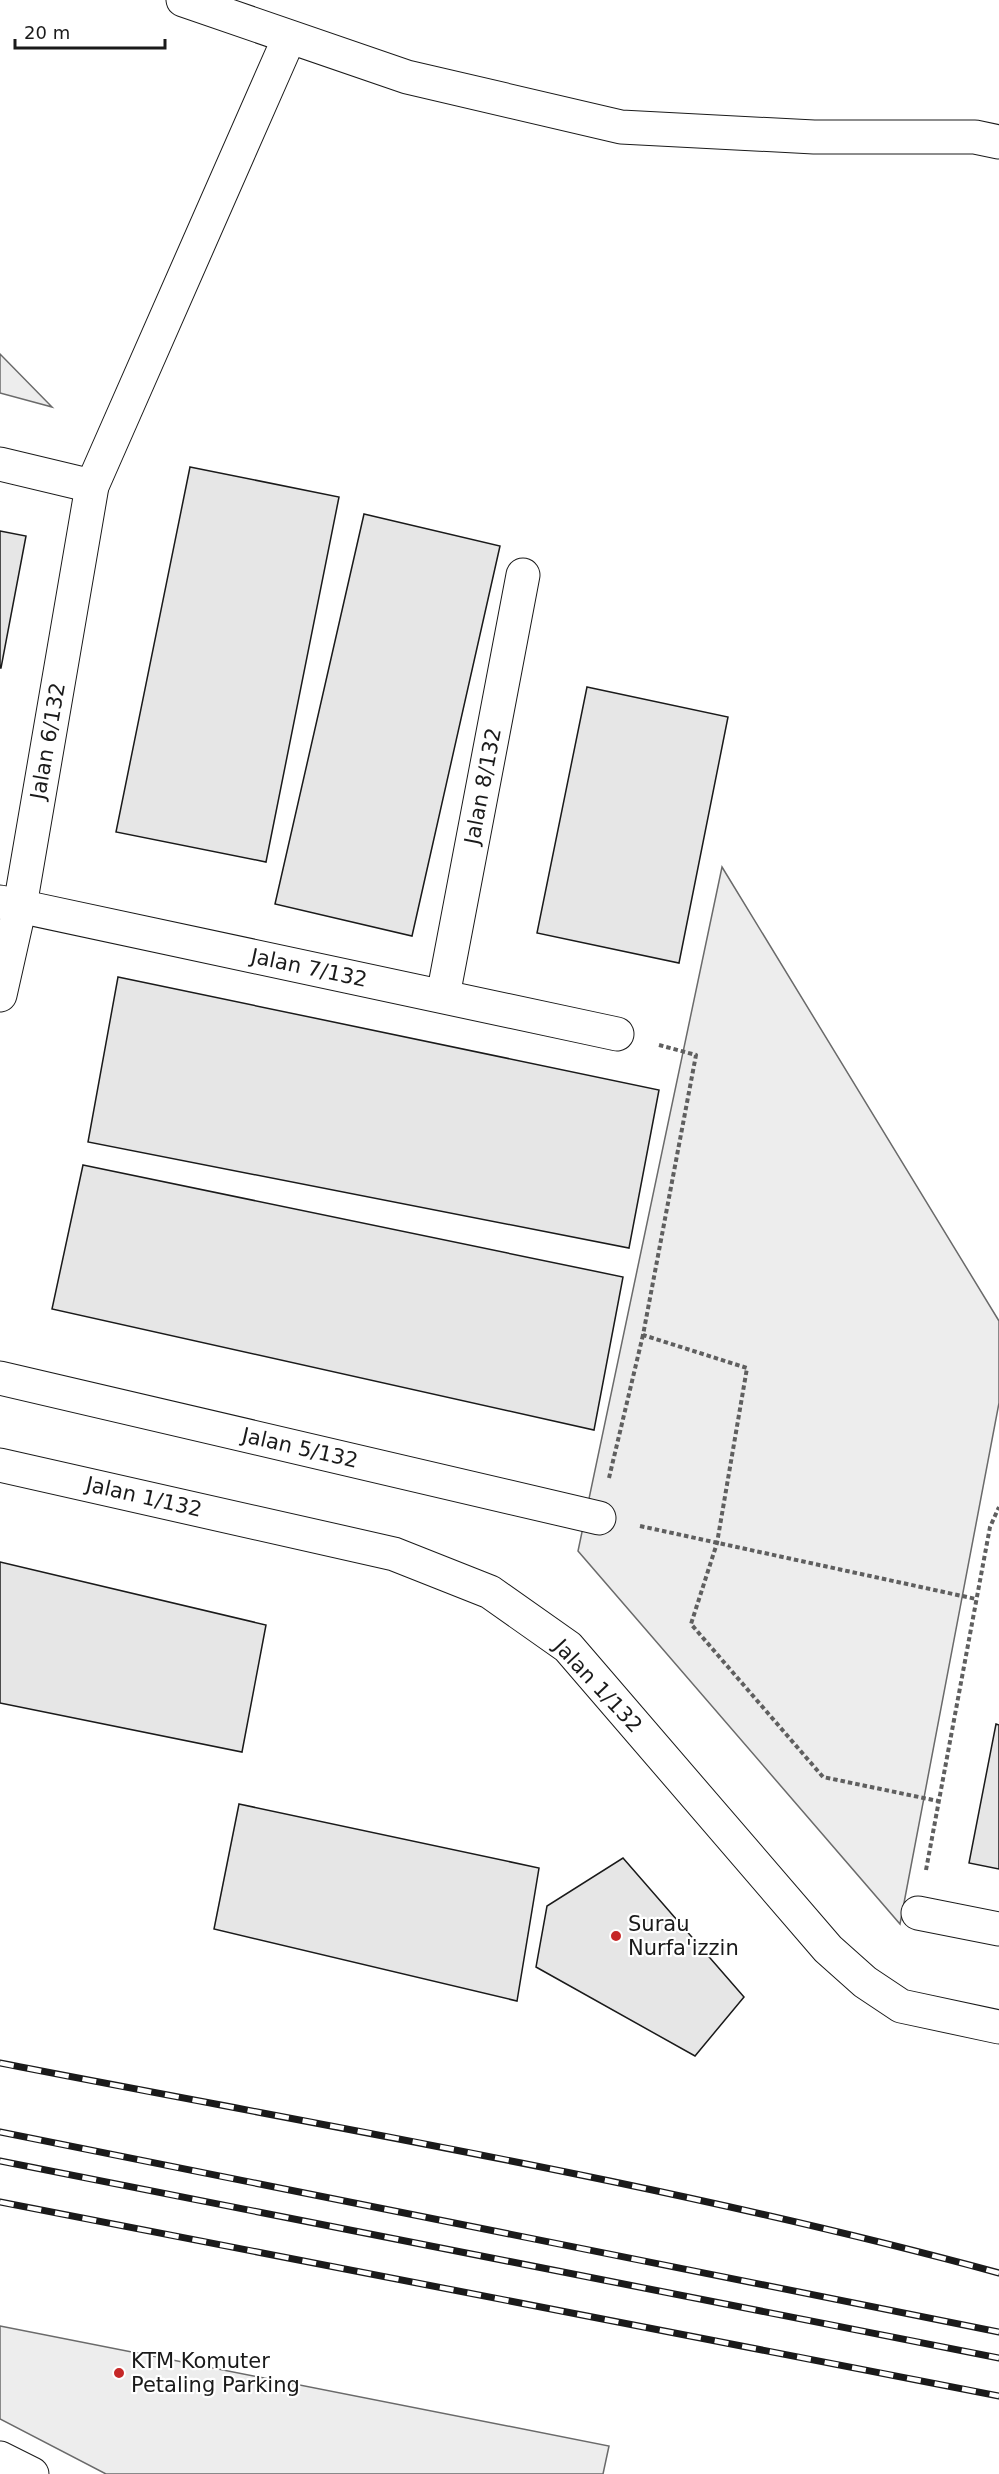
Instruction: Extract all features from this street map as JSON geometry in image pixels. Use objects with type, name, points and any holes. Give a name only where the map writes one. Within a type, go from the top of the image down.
[{"type":"street","points":[[183,0],[407,77],[621,127],[814,136],[975,137],[999,142]]},
{"type":"street","name":"Jalan 6/132","points":[[0,995],[10,904],[92,486],[289,38]]},
{"type":"street","points":[[0,464],[92,486]]},
{"type":"street","name":"Jalan 8/132","points":[[443,996],[523,575]]},
{"type":"street","name":"Jalan 7/132","points":[[10,904],[617,1034]]},
{"type":"street","name":"Jalan 5/132","points":[[0,1378],[599,1518]]},
{"type":"street","name":"Jalan 1/132","points":[[0,1465],[393,1554],[490,1592],[568,1647],[828,1948],[865,1982],[901,2006],[999,2026]]},
{"type":"street","points":[[918,1913],[988,1927]]},
{"type":"street","points":[[0,2458],[32,2474]]},
{"type":"path","points":[[617,1034],[696,1055],[643,1335],[599,1518],[976,1599]]},
{"type":"path","points":[[643,1335],[747,1368],[717,1543],[692,1624],[823,1777],[939,1801]]},
{"type":"path","points":[[918,1913],[990,1527],[999,1507]]},
{"type":"shaded area","points":[[0,354],[52,407],[0,393]]},
{"type":"shaded area","points":[[722,867],[999,1321],[999,1403],[900,1924],[578,1551]]},
{"type":"shaded area","name":"KTM Komuter Petaling Parking","points":[[0,2326],[609,2446],[603,2474],[106,2474],[0,2419]]},
{"type":"building","points":[[190,467],[339,497],[266,862],[116,832]]},
{"type":"building","points":[[364,514],[500,546],[412,936],[275,904]]},
{"type":"building","points":[[0,531],[26,536],[1,668],[0,668]]},
{"type":"building","points":[[587,687],[728,717],[679,963],[537,933]]},
{"type":"building","points":[[118,977],[659,1090],[629,1248],[88,1142]]},
{"type":"building","points":[[83,1165],[623,1277],[594,1430],[52,1309]]},
{"type":"building","points":[[0,1562],[266,1625],[242,1752],[0,1703]]},
{"type":"building","points":[[996,1724],[999,1725],[999,1869],[969,1863]]},
{"type":"building","points":[[239,1804],[539,1868],[517,2001],[214,1929]]},
{"type":"building","name":"Surau Nurfa'izzin","points":[[623,1858],[744,1997],[695,2056],[536,1967],[547,1906]]},
{"type":"railway","points":[[0,2063],[627,2185],[876,2241],[999,2273]]},
{"type":"railway","points":[[0,2132],[999,2332]]},
{"type":"railway","points":[[0,2161],[999,2358]]},
{"type":"railway","points":[[0,2202],[999,2396]]},
{"type":"place","name":"Surau Nurfa'izzin","points":[[616,1936]]},
{"type":"place","name":"KTM Komuter Petaling Parking","points":[[119,2373]]}]
